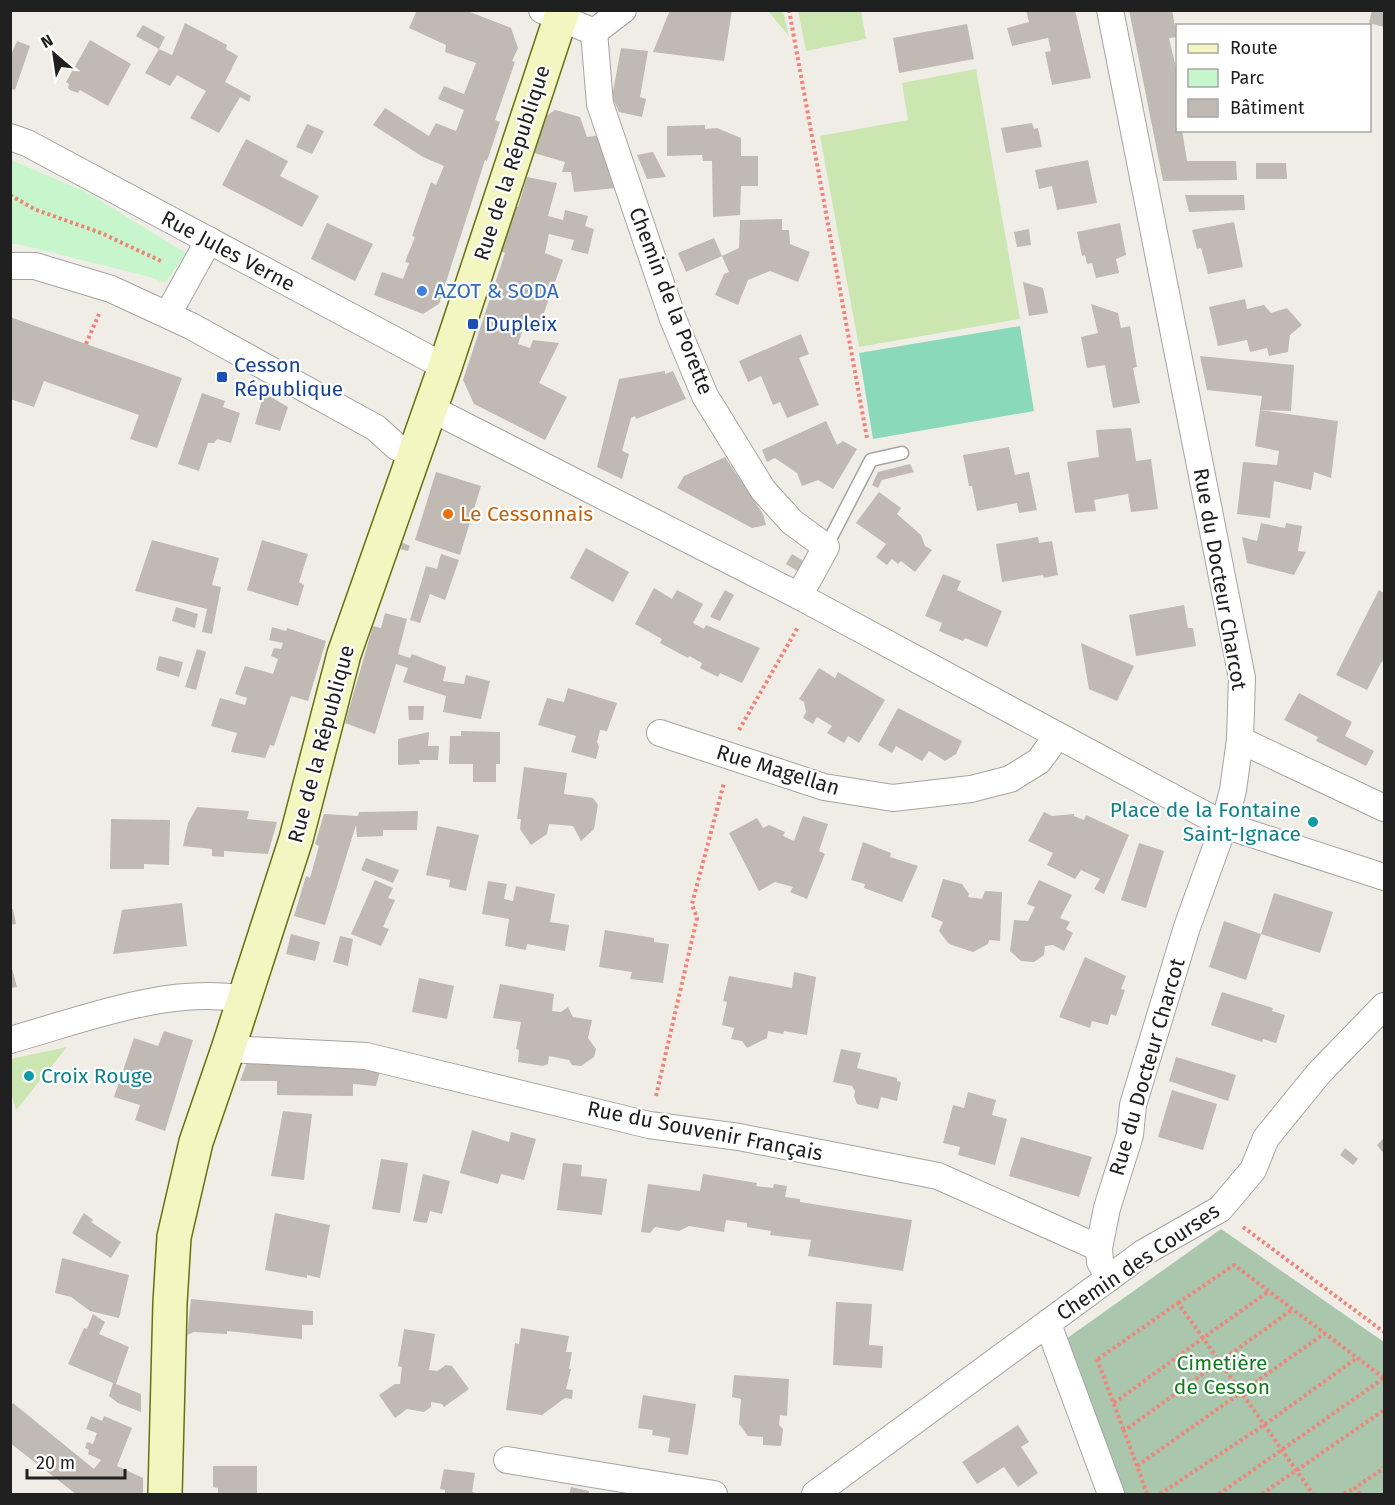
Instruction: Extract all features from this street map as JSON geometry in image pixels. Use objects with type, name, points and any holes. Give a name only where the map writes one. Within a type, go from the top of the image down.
[{"type":"street","points":[[555,13],[594,32],[623,10]]},
{"type":"street","name":"Rue du Docteur Charcot","points":[[1108,1278],[1100,1262],[1099,1248],[1107,1208],[1130,1135],[1133,1105],[1187,927],[1224,825],[1233,790],[1240,740],[1242,678],[1110,10]]},
{"type":"street","name":"Rue de la République","points":[[165,1494],[174,1237],[195,1142],[228,1049],[296,839],[344,654],[445,367],[555,13]]},
{"type":"street","name":"Chemin de la Porette","points":[[594,32],[600,104],[673,319],[705,396],[764,490],[792,522],[826,546]]},
{"type":"street","name":"Rue Jules Verne","points":[[10,137],[27,143],[445,367]]},
{"type":"street","points":[[168,314],[209,240]]},
{"type":"street","points":[[10,266],[35,266],[111,289],[168,314],[376,428],[397,447],[413,454]]},
{"type":"street","points":[[430,408],[806,600],[1224,825],[1384,877]]},
{"type":"street","points":[[806,600],[826,546]]},
{"type":"street","name":"Rue Magellan","points":[[660,733],[824,787],[893,798],[971,789],[1010,779],[1039,762],[1057,736]]},
{"type":"street","points":[[1240,740],[1384,808]]},
{"type":"street","points":[[10,1040],[155,999],[225,996],[244,999]]},
{"type":"street","name":"Chemin des Courses","points":[[815,1494],[1143,1253],[1220,1209],[1253,1170],[1266,1138],[1319,1073],[1384,1006]]},
{"type":"street","name":"Rue du Souvenir Français","points":[[228,1049],[366,1056],[649,1125],[739,1137],[938,1176],[1099,1248]]},
{"type":"street","points":[[1048,1324],[1111,1494]]},
{"type":"street","points":[[507,1460],[714,1494]]},
{"type":"lane","points":[[826,546],[872,460],[902,453]]},
{"type":"path","points":[[789,10],[872,460]]},
{"type":"path","points":[[10,195],[34,209],[101,233],[189,275]]},
{"type":"path","points":[[649,1125],[697,918],[692,904],[738,731],[806,600]]},
{"type":"path","points":[[1220,1209],[1384,1332]]},
{"type":"path","points":[[1147,1494],[1098,1359],[1234,1265],[1384,1378],[1220,1494]]},
{"type":"path","points":[[1114,1402],[1269,1291]]},
{"type":"path","points":[[1178,1304],[1313,1494]]},
{"type":"path","points":[[1124,1431],[1293,1309]]},
{"type":"path","points":[[1137,1466],[1325,1333]]},
{"type":"path","points":[[1160,1494],[1264,1425],[1357,1358]]},
{"type":"path","points":[[1262,1494],[1384,1410]]},
{"type":"path","points":[[1344,1494],[1384,1468]]},
{"type":"path","points":[[1355,1488],[1360,1494]]},
{"type":"green space","points":[[768,11],[783,11],[789,36]]},
{"type":"green space","points":[[798,11],[861,11],[866,39],[806,51]]},
{"type":"green space","points":[[976,69],[1020,319],[859,347],[820,136],[908,120],[902,83]]},
{"type":"green space","points":[[11,160],[86,192],[186,253],[165,283],[150,277],[11,244]]},
{"type":"green space","points":[[1020,326],[1034,411],[873,439],[859,353]]},
{"type":"green space","points":[[67,1047],[16,1110],[11,1093],[11,1059]]},
{"type":"green space","name":"Cimetière de Cesson","points":[[1221,1229],[1384,1342],[1384,1494],[1119,1494],[1066,1339]]},
{"type":"building","points":[[417,10],[465,10],[511,28],[518,48],[495,120],[500,122],[487,161],[485,160],[439,304],[423,314],[374,295],[382,272],[403,279],[409,263],[405,262],[415,237],[412,236],[431,182],[436,185],[444,166],[423,157],[373,125],[385,108],[429,136],[436,123],[456,131],[464,110],[438,99],[444,86],[464,94],[476,63],[445,52],[446,45],[409,28]]},
{"type":"building","points":[[670,10],[732,10],[724,61],[653,52]]},
{"type":"building","points":[[1026,10],[1075,10],[1091,78],[1052,85],[1045,52],[1051,51],[1048,38],[1012,46],[1007,28],[1029,22]]},
{"type":"building","points":[[1129,10],[1172,10],[1176,37],[1169,38],[1176,68],[1176,132],[1182,132],[1187,161],[1236,161],[1237,180],[1163,181]]},
{"type":"building","points":[[1372,10],[1384,10],[1384,27],[1369,23]]},
{"type":"building","points":[[185,23],[227,45],[226,49],[238,56],[225,82],[251,96],[249,102],[240,97],[219,133],[190,118],[206,91],[177,75],[170,86],[145,73],[159,49],[172,55]]},
{"type":"building","points":[[967,24],[974,59],[899,73],[893,38]]},
{"type":"building","points":[[143,25],[165,37],[159,49],[136,36]]},
{"type":"building","points":[[90,40],[131,64],[108,106],[80,90],[78,93],[70,90],[66,82]]},
{"type":"building","points":[[17,41],[30,46],[15,90],[10,88],[10,57]]},
{"type":"building","points":[[621,48],[648,51],[640,97],[646,99],[642,117],[619,112],[612,97]]},
{"type":"building","points":[[555,110],[580,117],[587,137],[601,135],[617,188],[574,192],[571,172],[562,172],[565,162],[534,153],[546,116]]},
{"type":"building","points":[[1032,123],[1034,129],[1038,128],[1042,147],[1006,153],[1001,128]]},
{"type":"building","points":[[307,124],[324,131],[312,154],[296,147]]},
{"type":"building","points":[[705,125],[705,129],[717,128],[741,138],[741,156],[758,156],[758,186],[741,186],[740,215],[713,217],[712,161],[703,161],[702,155],[667,156],[667,126]]},
{"type":"building","points":[[246,139],[288,161],[280,176],[319,196],[302,227],[222,185]]},
{"type":"building","points":[[653,152],[666,177],[647,179],[637,155]]},
{"type":"building","points":[[1088,160],[1097,203],[1057,210],[1052,186],[1039,189],[1035,170]]},
{"type":"building","points":[[1256,163],[1286,163],[1287,179],[1256,179]]},
{"type":"building","points":[[527,177],[557,183],[548,216],[563,220],[565,210],[588,216],[585,226],[594,229],[588,254],[571,250],[574,240],[549,234],[545,253],[563,260],[541,321],[527,316],[518,344],[530,348],[533,340],[559,343],[539,383],[567,397],[545,440],[474,404],[463,380],[505,253],[496,249],[512,206],[518,207]]},
{"type":"building","points":[[1185,195],[1244,195],[1245,210],[1189,212]]},
{"type":"building","points":[[782,219],[782,230],[789,230],[790,244],[810,252],[798,282],[770,271],[748,280],[738,305],[715,295],[724,274],[729,272],[722,256],[739,248],[740,220]]},
{"type":"building","points":[[1234,222],[1243,267],[1208,274],[1201,248],[1197,249],[1192,230]]},
{"type":"building","points":[[327,223],[373,244],[355,281],[311,259]]},
{"type":"building","points":[[1120,223],[1126,255],[1116,259],[1119,273],[1096,278],[1092,263],[1087,264],[1085,255],[1082,256],[1077,232]]},
{"type":"building","points":[[1029,229],[1031,245],[1017,247],[1014,232]]},
{"type":"building","points":[[714,238],[722,256],[686,272],[678,253]]},
{"type":"building","points":[[1023,282],[1043,288],[1048,313],[1029,316]]},
{"type":"building","points":[[1245,299],[1247,309],[1264,305],[1271,313],[1287,308],[1302,325],[1290,335],[1288,352],[1269,356],[1267,348],[1250,352],[1247,340],[1218,346],[1209,307]]},
{"type":"building","points":[[1091,304],[1118,313],[1121,328],[1130,326],[1137,367],[1133,368],[1140,403],[1113,408],[1105,365],[1087,368],[1081,337],[1098,333]]},
{"type":"building","points":[[10,317],[182,378],[157,448],[130,439],[139,415],[44,381],[34,407],[10,399]]},
{"type":"building","points":[[801,334],[809,354],[799,358],[819,405],[787,418],[780,402],[773,405],[761,376],[748,382],[739,361]]},
{"type":"building","points":[[1200,356],[1294,365],[1291,411],[1260,410],[1262,396],[1207,390]]},
{"type":"building","points":[[665,371],[665,374],[673,371],[686,399],[636,419],[635,416],[631,418],[622,451],[629,454],[622,479],[597,467],[619,379]]},
{"type":"building","points":[[202,393],[225,401],[223,407],[240,413],[231,443],[217,439],[214,443],[208,443],[199,471],[178,464]]},
{"type":"building","points":[[264,393],[288,407],[280,431],[255,424]]},
{"type":"building","points":[[1260,410],[1338,421],[1331,478],[1314,472],[1311,490],[1274,481],[1270,518],[1237,514],[1243,462],[1277,465],[1279,451],[1255,446]]},
{"type":"building","points":[[826,421],[837,445],[843,441],[857,449],[833,489],[818,480],[802,486],[797,473],[775,458],[767,462],[762,450]]},
{"type":"building","points":[[1131,428],[1136,461],[1151,459],[1158,509],[1131,512],[1128,494],[1094,500],[1096,511],[1075,513],[1067,462],[1099,457],[1096,430]]},
{"type":"building","points":[[1009,447],[1015,475],[1029,472],[1037,510],[1019,513],[1017,503],[977,511],[963,455]]},
{"type":"building","points":[[725,457],[763,514],[766,525],[752,528],[677,488],[684,476]]},
{"type":"building","points":[[910,464],[914,472],[882,480],[878,488],[872,485],[878,472]]},
{"type":"building","points":[[436,472],[481,486],[460,555],[415,540]]},
{"type":"building","points":[[879,492],[901,508],[897,514],[921,535],[925,546],[932,550],[915,572],[901,561],[898,564],[892,559],[887,565],[876,557],[886,544],[856,523]]},
{"type":"building","points":[[1261,523],[1285,528],[1286,523],[1302,526],[1298,551],[1306,552],[1294,575],[1247,563],[1242,537],[1257,541]]},
{"type":"building","points":[[1038,537],[1039,543],[1052,541],[1058,575],[1044,578],[1043,575],[1002,582],[996,544]]},
{"type":"building","points":[[152,540],[219,558],[212,585],[221,587],[212,634],[202,632],[207,609],[135,591]]},
{"type":"building","points":[[262,540],[308,554],[299,582],[304,585],[298,606],[247,590]]},
{"type":"building","points":[[401,542],[410,546],[408,551],[400,549]]},
{"type":"building","points":[[586,548],[629,572],[613,602],[570,578]]},
{"type":"building","points":[[441,554],[459,560],[445,600],[430,594],[420,623],[410,620],[426,566],[437,569]]},
{"type":"building","points":[[792,554],[805,562],[799,572],[786,564]]},
{"type":"building","points":[[943,574],[961,581],[957,590],[1002,611],[987,647],[965,638],[963,641],[939,631],[942,623],[925,616]]},
{"type":"building","points":[[654,588],[672,599],[677,590],[703,604],[693,623],[704,629],[706,625],[760,648],[742,683],[720,673],[718,677],[700,668],[702,663],[660,643],[662,639],[635,624]]},
{"type":"building","points":[[725,590],[734,595],[720,621],[710,617]]},
{"type":"building","points":[[1379,590],[1384,593],[1384,663],[1382,661],[1367,690],[1336,675]]},
{"type":"building","points":[[1184,605],[1188,628],[1193,628],[1196,646],[1136,656],[1129,615]]},
{"type":"building","points":[[176,607],[198,614],[195,628],[172,621]]},
{"type":"building","points":[[385,613],[407,619],[398,654],[410,658],[412,654],[446,667],[443,681],[464,684],[466,675],[490,681],[481,719],[443,712],[446,696],[403,682],[408,668],[396,664],[375,734],[345,723],[373,626],[381,628]]},
{"type":"building","points":[[272,627],[286,631],[287,628],[326,641],[308,701],[291,696],[274,746],[270,745],[265,758],[231,752],[237,733],[211,726],[220,698],[245,705],[247,698],[235,694],[245,666],[273,674],[278,659],[271,656],[274,648],[281,649],[283,643],[269,640]]},
{"type":"building","points":[[1081,643],[1134,666],[1117,701],[1089,689]]},
{"type":"building","points":[[197,649],[206,652],[196,690],[185,687]]},
{"type":"building","points":[[159,656],[183,662],[179,677],[156,670]]},
{"type":"building","points":[[819,668],[835,678],[838,672],[885,700],[859,743],[848,736],[844,743],[827,733],[832,726],[817,717],[813,724],[803,718],[806,712],[804,702],[799,699]]},
{"type":"building","points":[[568,688],[617,703],[607,731],[600,730],[596,759],[571,752],[576,736],[538,725],[547,698],[564,702]]},
{"type":"building","points":[[1299,693],[1352,722],[1345,736],[1374,751],[1366,766],[1316,741],[1318,737],[1284,720]]},
{"type":"building","points":[[408,706],[424,706],[423,720],[409,720]]},
{"type":"building","points":[[898,708],[962,741],[956,754],[945,761],[929,751],[922,761],[896,746],[892,753],[878,745]]},
{"type":"building","points":[[461,731],[500,732],[500,764],[496,764],[496,782],[473,782],[473,764],[449,764],[450,736],[461,736]]},
{"type":"building","points":[[429,732],[428,746],[439,746],[438,760],[419,760],[420,764],[398,765],[398,739]]},
{"type":"building","points":[[524,767],[567,773],[564,794],[593,798],[598,805],[594,829],[581,841],[573,826],[549,824],[547,834],[531,845],[520,829],[521,819],[517,819]]},
{"type":"building","points":[[197,807],[249,811],[247,819],[277,822],[268,854],[224,851],[224,857],[212,856],[212,849],[183,846],[188,823]]},
{"type":"building","points":[[418,811],[417,830],[383,830],[383,836],[357,837],[356,825],[325,925],[294,916],[306,876],[310,878],[319,846],[315,844],[324,814],[358,816],[359,812]]},
{"type":"building","points":[[1044,812],[1052,816],[1074,814],[1084,820],[1086,815],[1129,835],[1104,894],[1094,889],[1100,879],[1081,870],[1075,879],[1047,865],[1053,853],[1028,841]]},
{"type":"building","points":[[803,816],[828,824],[819,851],[825,854],[807,899],[790,892],[793,887],[775,882],[759,891],[729,833],[757,818],[763,828],[769,825],[785,832],[783,836],[794,841]]},
{"type":"building","points":[[111,819],[170,820],[169,865],[144,864],[144,869],[110,869]]},
{"type":"building","points":[[437,826],[479,835],[466,891],[449,887],[450,880],[426,875]]},
{"type":"building","points":[[863,842],[891,853],[890,857],[918,866],[902,902],[864,888],[865,884],[851,880]]},
{"type":"building","points":[[1139,843],[1164,851],[1146,908],[1121,900]]},
{"type":"building","points":[[366,858],[399,870],[393,883],[361,870]]},
{"type":"building","points":[[943,879],[962,884],[969,894],[968,897],[982,899],[985,891],[1002,892],[1000,941],[989,940],[988,944],[973,952],[949,944],[939,931],[943,922],[931,917]]},
{"type":"building","points":[[375,880],[393,888],[388,898],[395,900],[383,927],[389,929],[381,946],[351,934]]},
{"type":"building","points":[[1039,880],[1072,895],[1060,918],[1070,922],[1066,929],[1073,933],[1064,951],[1053,945],[1045,946],[1044,955],[1034,962],[1021,961],[1010,951],[1014,920],[1028,921],[1035,907],[1027,904]]},
{"type":"building","points":[[488,881],[507,884],[504,899],[513,901],[516,886],[555,894],[550,922],[569,925],[565,951],[527,944],[526,950],[505,946],[509,919],[482,914]]},
{"type":"building","points":[[1274,893],[1333,912],[1320,953],[1261,934]]},
{"type":"building","points":[[182,903],[187,946],[113,954],[122,910]]},
{"type":"building","points":[[10,909],[13,909],[16,924],[10,925]]},
{"type":"building","points":[[1224,921],[1261,934],[1246,980],[1209,967]]},
{"type":"building","points":[[605,930],[654,938],[654,942],[669,944],[663,983],[630,979],[632,972],[599,967]]},
{"type":"building","points":[[291,934],[320,942],[315,961],[286,954]]},
{"type":"building","points":[[340,936],[353,939],[348,966],[333,962]]},
{"type":"building","points":[[1085,957],[1126,976],[1121,989],[1125,990],[1116,1016],[1111,1014],[1108,1025],[1092,1021],[1090,1028],[1059,1017]]},
{"type":"building","points":[[10,961],[17,987],[10,988]]},
{"type":"building","points":[[794,972],[816,977],[807,1035],[768,1031],[767,1038],[747,1048],[742,1041],[731,1039],[734,1028],[722,1025],[727,1002],[723,1001],[729,976],[792,988]]},
{"type":"building","points":[[419,978],[454,986],[447,1019],[412,1012]]},
{"type":"building","points":[[500,984],[554,994],[552,1011],[561,1012],[568,1007],[573,1017],[592,1020],[588,1038],[596,1049],[594,1057],[581,1066],[572,1065],[569,1060],[549,1056],[548,1064],[543,1066],[518,1062],[519,1050],[516,1049],[521,1022],[493,1018]]},
{"type":"building","points":[[1222,992],[1273,1008],[1272,1011],[1285,1015],[1276,1043],[1263,1039],[1262,1042],[1211,1025]]},
{"type":"building","points":[[164,1031],[193,1040],[165,1131],[135,1120],[140,1105],[114,1097],[134,1038],[158,1046]]},
{"type":"building","points":[[841,1049],[861,1053],[857,1068],[897,1078],[897,1081],[901,1082],[897,1101],[881,1097],[878,1109],[857,1104],[852,1086],[833,1082]]},
{"type":"building","points":[[1176,1057],[1236,1075],[1228,1101],[1169,1081]]},
{"type":"building","points":[[247,1062],[381,1068],[376,1086],[353,1084],[353,1096],[277,1095],[277,1081],[240,1081]]},
{"type":"building","points":[[1172,1090],[1217,1104],[1203,1150],[1158,1137]]},
{"type":"building","points":[[968,1092],[996,1100],[992,1115],[1007,1119],[995,1165],[958,1155],[960,1147],[943,1143],[953,1105],[964,1108]]},
{"type":"building","points":[[283,1111],[312,1114],[304,1180],[271,1176]]},
{"type":"building","points":[[472,1130],[509,1142],[511,1132],[536,1139],[524,1180],[501,1174],[498,1184],[460,1173]]},
{"type":"building","points":[[1021,1137],[1092,1157],[1079,1197],[1009,1176]]},
{"type":"building","points":[[1384,1138],[1384,1154],[1377,1145]]},
{"type":"building","points":[[1345,1148],[1358,1159],[1353,1165],[1340,1155]]},
{"type":"building","points":[[381,1159],[408,1163],[400,1213],[372,1209]]},
{"type":"building","points":[[563,1163],[582,1165],[581,1176],[607,1179],[602,1215],[557,1210]]},
{"type":"building","points":[[423,1174],[450,1181],[442,1214],[430,1211],[427,1223],[413,1221]]},
{"type":"building","points":[[703,1174],[757,1183],[756,1186],[773,1188],[774,1184],[787,1186],[785,1197],[800,1199],[800,1202],[912,1220],[903,1271],[808,1256],[811,1240],[770,1235],[771,1231],[747,1227],[747,1223],[726,1220],[724,1232],[689,1226],[679,1231],[655,1227],[650,1233],[641,1232],[648,1184],[700,1191]]},
{"type":"building","points":[[84,1213],[93,1220],[91,1222],[121,1242],[111,1258],[72,1233]]},
{"type":"building","points":[[275,1213],[330,1225],[320,1278],[307,1275],[307,1278],[265,1270]]},
{"type":"building","points":[[62,1258],[129,1275],[119,1318],[90,1311],[71,1297],[55,1293]]},
{"type":"building","points":[[191,1299],[313,1311],[313,1325],[302,1325],[302,1339],[227,1331],[227,1334],[194,1332],[187,1335]]},
{"type":"building","points":[[836,1302],[872,1304],[869,1345],[883,1346],[882,1368],[833,1365]]},
{"type":"building","points":[[93,1314],[105,1322],[99,1334],[129,1347],[116,1384],[141,1394],[141,1412],[118,1403],[109,1396],[113,1383],[68,1364]]},
{"type":"building","points":[[521,1328],[569,1336],[566,1352],[572,1352],[566,1389],[573,1390],[572,1399],[565,1398],[542,1415],[506,1410],[515,1343],[519,1344]]},
{"type":"building","points":[[404,1329],[435,1334],[429,1370],[437,1371],[446,1365],[452,1366],[469,1389],[444,1407],[442,1404],[431,1402],[431,1407],[424,1412],[407,1409],[395,1418],[379,1395],[395,1384],[400,1384],[402,1367],[398,1366]]},
{"type":"building","points":[[734,1375],[789,1379],[787,1416],[780,1415],[779,1425],[783,1429],[781,1446],[763,1445],[763,1437],[748,1436],[739,1424],[741,1399],[732,1397]]},
{"type":"building","points":[[643,1395],[696,1404],[688,1455],[668,1452],[670,1438],[652,1435],[653,1430],[638,1428]]},
{"type":"building","points":[[13,1403],[94,1469],[101,1460],[88,1454],[89,1450],[85,1448],[87,1442],[93,1444],[97,1433],[86,1429],[91,1416],[102,1421],[104,1416],[132,1428],[117,1466],[143,1478],[143,1492],[141,1494],[76,1494],[10,1443],[10,1407]]},
{"type":"building","points":[[1018,1425],[1029,1442],[1021,1447],[1038,1473],[1018,1487],[1004,1467],[977,1484],[962,1462]]},
{"type":"building","points":[[213,1466],[257,1466],[257,1494],[218,1494],[218,1488],[213,1487]]},
{"type":"building","points":[[444,1469],[475,1473],[472,1492],[480,1494],[445,1494],[445,1490],[440,1489]]},
{"type":"building","points":[[571,1487],[589,1491],[589,1494],[569,1494]]},
{"type":"place","name":"AZOT & SODA","points":[[422,291]]},
{"type":"place","name":"Dupleix","points":[[473,324]]},
{"type":"place","name":"Cesson République","points":[[222,377]]},
{"type":"place","name":"Le Cessonnais","points":[[448,514]]},
{"type":"place","name":"Place de la Fontaine Saint-Ignace","points":[[1313,822]]},
{"type":"place","name":"Croix Rouge","points":[[29,1076]]}]
